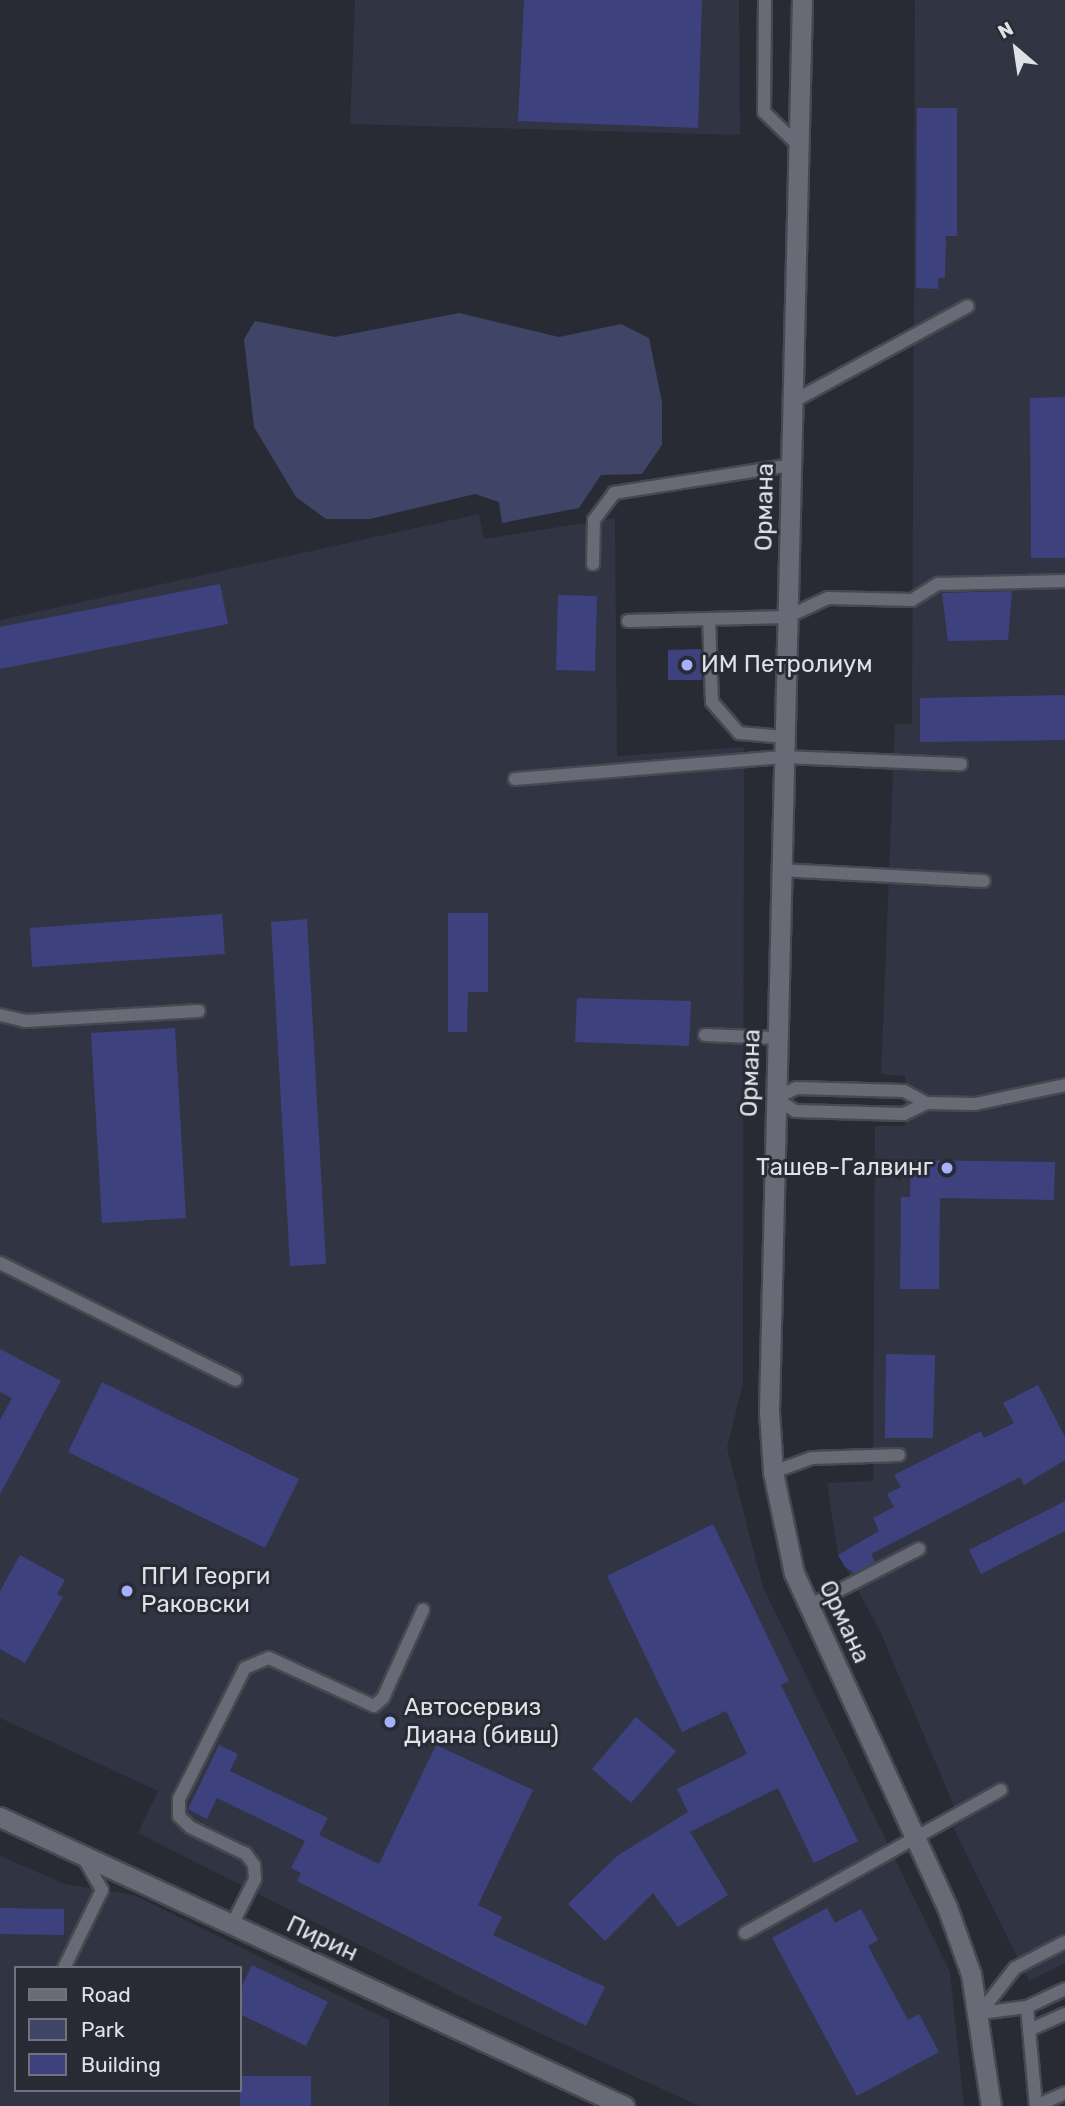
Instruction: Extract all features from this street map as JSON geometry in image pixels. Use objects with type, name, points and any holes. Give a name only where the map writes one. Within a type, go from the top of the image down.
[{"type":"street","name":"Ормана","points":[[802,0],[775,1098],[773,1472],[784,1542],[809,1606],[951,1918],[980,2013],[991,2106]]},
{"type":"street","name":"Пирин","points":[[0,1817],[624,2106]]},
{"type":"lane","points":[[765,0],[764,112],[799,146]]},
{"type":"lane","points":[[792,402],[968,306]]},
{"type":"lane","points":[[593,564],[594,520],[614,493],[791,465]]},
{"type":"lane","points":[[628,621],[787,618],[828,598],[912,600],[938,583],[1065,581]]},
{"type":"lane","points":[[709,619],[712,702],[739,733],[784,737]]},
{"type":"lane","points":[[516,779],[783,757],[961,764]]},
{"type":"lane","points":[[781,870],[984,880]]},
{"type":"lane","points":[[0,1015],[25,1021],[199,1011]]},
{"type":"lane","points":[[705,1035],[777,1038]]},
{"type":"lane","points":[[775,1098],[796,1111],[904,1114],[927,1103],[975,1104],[1065,1085]]},
{"type":"lane","points":[[775,1098],[796,1088],[905,1091],[927,1103]]},
{"type":"lane","points":[[0,1263],[236,1380]]},
{"type":"lane","points":[[773,1472],[812,1458],[899,1455]]},
{"type":"lane","points":[[809,1606],[919,1549]]},
{"type":"lane","points":[[232,1925],[255,1879],[254,1865],[190,1827],[179,1816],[179,1800],[245,1668],[269,1658],[374,1706],[383,1698],[423,1610]]},
{"type":"lane","points":[[745,1933],[1001,1790]]},
{"type":"lane","points":[[65,1966],[102,1890],[82,1855]]},
{"type":"lane","points":[[980,2013],[1016,1968],[1065,1942]]},
{"type":"lane","points":[[980,2013],[1027,2007],[1065,1989]]},
{"type":"lane","points":[[1027,2007],[1035,2106],[1065,2092]]},
{"type":"lane","points":[[1029,2030],[1065,2014]]},
{"type":"shaded area","points":[[355,0],[739,0],[740,135],[350,124]]},
{"type":"shaded area","points":[[915,0],[1065,0],[1065,1963],[1029,1981],[953,1827],[961,1823],[880,1631],[838,1554],[827,1483],[873,1481],[875,1126],[905,1126],[905,1076],[881,1074],[895,724],[912,724]]},
{"type":"shaded area","points":[[479,514],[484,539],[615,518],[617,756],[744,747],[743,1383],[727,1448],[763,1587],[950,1972],[964,2106],[699,2106],[474,2003],[138,1833],[158,1791],[0,1718],[0,620]]},
{"type":"shaded area","points":[[0,1856],[65,1884],[134,1895],[389,2020],[389,2106],[0,2106]]},
{"type":"green space","points":[[459,313],[559,337],[621,324],[649,338],[662,402],[662,445],[642,474],[601,475],[579,508],[502,523],[499,502],[475,494],[370,519],[326,519],[296,497],[254,427],[244,339],[255,321],[335,337]]},
{"type":"building","points":[[524,0],[702,0],[698,128],[518,121]]},
{"type":"building","points":[[917,108],[957,108],[957,236],[946,236],[945,278],[938,278],[938,289],[916,288]]},
{"type":"building","points":[[1065,397],[1065,558],[1031,558],[1030,398]]},
{"type":"building","points":[[220,584],[228,624],[0,669],[0,627]]},
{"type":"building","points":[[1012,591],[1008,640],[948,641],[942,593]]},
{"type":"building","points":[[558,595],[597,596],[595,671],[556,670]]},
{"type":"building","points":[[701,649],[702,680],[668,680],[668,650]]},
{"type":"building","points":[[1065,695],[1065,740],[920,742],[920,698]]},
{"type":"building","points":[[448,913],[488,913],[488,992],[468,992],[467,1032],[448,1032]]},
{"type":"building","points":[[222,914],[225,954],[32,967],[30,928]]},
{"type":"building","points":[[307,919],[326,1264],[290,1266],[271,922]]},
{"type":"building","points":[[577,998],[691,1001],[689,1046],[575,1042]]},
{"type":"building","points":[[175,1028],[186,1218],[102,1223],[91,1033]]},
{"type":"building","points":[[911,1160],[1055,1162],[1054,1200],[940,1198],[939,1289],[900,1289],[901,1197],[910,1197]]},
{"type":"building","points":[[0,1349],[61,1381],[0,1494],[0,1420],[12,1398],[0,1392]]},
{"type":"building","points":[[886,1354],[935,1355],[933,1438],[885,1438]]},
{"type":"building","points":[[102,1382],[299,1479],[265,1548],[68,1452]]},
{"type":"building","points":[[1038,1385],[1065,1437],[1065,1460],[1024,1485],[1020,1477],[871,1554],[875,1562],[854,1573],[845,1567],[838,1555],[879,1531],[873,1518],[894,1507],[887,1494],[901,1487],[894,1475],[981,1431],[984,1438],[1014,1423],[1003,1403]]},
{"type":"building","points":[[1065,1501],[1065,1531],[981,1574],[969,1550]]},
{"type":"building","points":[[713,1524],[789,1681],[781,1685],[858,1841],[814,1863],[778,1788],[690,1832],[728,1895],[678,1927],[653,1893],[605,1941],[568,1904],[617,1856],[688,1812],[677,1789],[747,1754],[726,1711],[682,1732],[607,1576]]},
{"type":"building","points":[[20,1555],[65,1580],[57,1594],[63,1597],[25,1663],[0,1649],[0,1591]]},
{"type":"building","points":[[636,1717],[676,1751],[631,1803],[592,1769]]},
{"type":"building","points":[[219,1745],[238,1754],[230,1771],[328,1818],[319,1835],[379,1864],[436,1745],[533,1790],[478,1905],[502,1917],[493,1935],[605,1987],[586,2026],[297,1881],[301,1873],[291,1868],[305,1841],[217,1798],[207,1819],[188,1809]]},
{"type":"building","points":[[0,1908],[64,1909],[64,1935],[0,1934]]},
{"type":"building","points":[[827,1908],[835,1923],[861,1909],[878,1940],[868,1946],[908,2020],[919,2014],[939,2052],[857,2096],[772,1938]]},
{"type":"building","points":[[252,1965],[328,2002],[306,2046],[242,2015],[242,1986]]},
{"type":"building","points":[[242,2076],[311,2076],[311,2106],[240,2106]]},
{"type":"place","name":"ИМ Петролиум","points":[[687,665]]},
{"type":"place","name":"Ташев-Галвинг","points":[[947,1168]]},
{"type":"place","name":"ПГИ Георги Раковски","points":[[127,1591]]},
{"type":"place","name":"Автосервиз Диана (бивш)","points":[[390,1722]]}]
